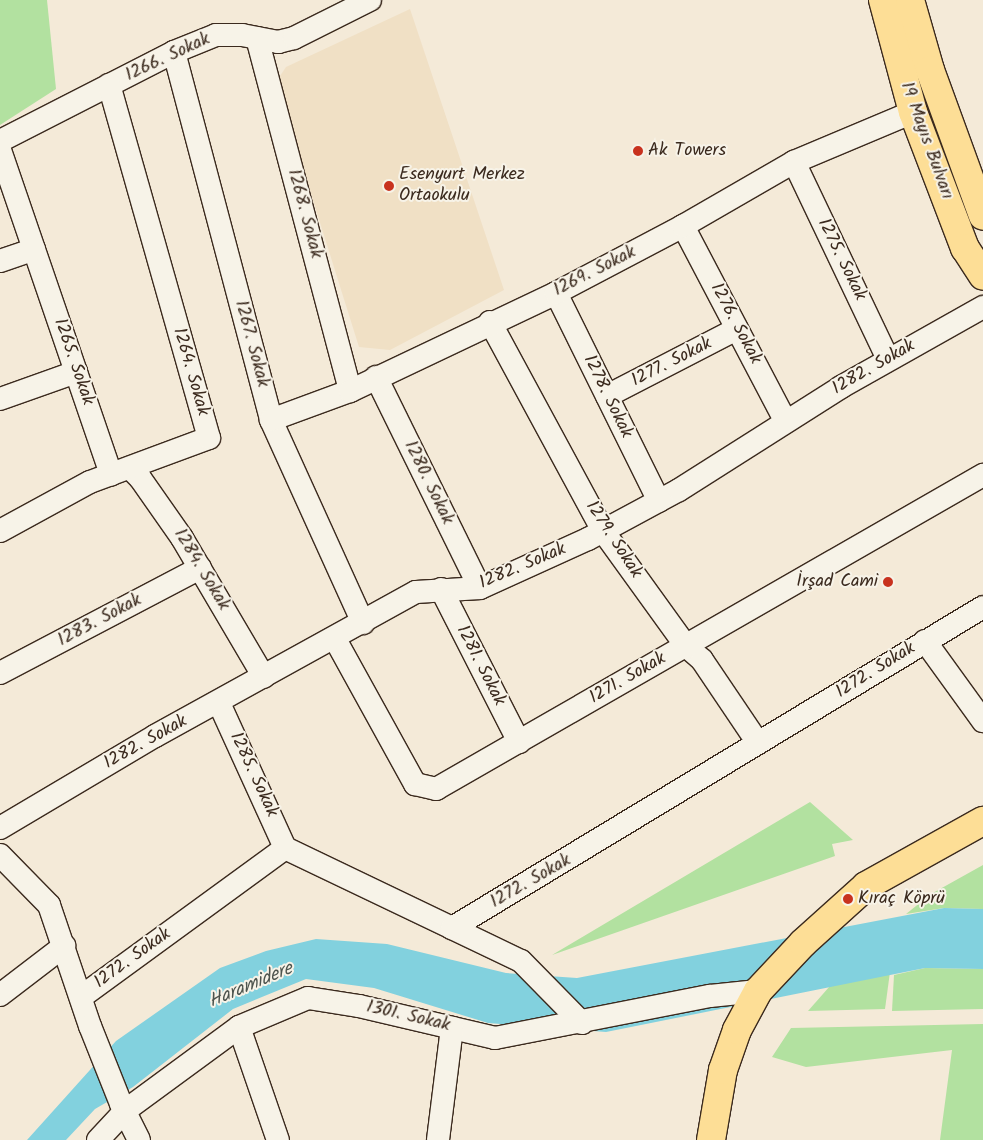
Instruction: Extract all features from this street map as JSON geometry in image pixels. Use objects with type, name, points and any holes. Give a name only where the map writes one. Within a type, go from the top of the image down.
[{"type":"main road","name":"19 Mayıs Bulvarı","points":[[882,0],[913,112],[965,248],[983,276]]},
{"type":"main road","name":"19 Mayıs Bulvarı","points":[[910,0],[930,70],[983,216]]},
{"type":"main road","points":[[711,1140],[722,1070],[737,1030],[758,991],[803,943],[866,886],[983,821]]},
{"type":"street","name":"1266. Sokak","points":[[0,141],[174,52],[216,35],[257,38],[278,42],[294,38],[370,0]]},
{"type":"street","name":"1268. Sokak","points":[[257,38],[350,391]]},
{"type":"street","name":"1267. Sokak","points":[[174,52],[271,420],[363,623]]},
{"type":"street","name":"1264. Sokak","points":[[0,531],[90,482],[209,438],[109,85]]},
{"type":"street","name":"1269. Sokak","points":[[271,420],[350,391],[490,322],[556,293],[683,226],[794,162],[913,112]]},
{"type":"street","name":"1265. Sokak","points":[[0,150],[76,372],[121,472]]},
{"type":"street","name":"1275. Sokak","points":[[794,162],[888,359]]},
{"type":"street","name":"1276. Sokak","points":[[683,226],[786,422]]},
{"type":"street","points":[[0,261],[34,249]]},
{"type":"street","name":"1278. Sokak","points":[[556,293],[659,501]]},
{"type":"street","name":"1282. Sokak","points":[[0,828],[155,736],[335,639],[416,592],[480,588],[603,531],[659,501],[888,359],[983,307]]},
{"type":"street","name":"1279. Sokak","points":[[490,322],[603,531],[686,646],[702,660],[758,743]]},
{"type":"street","name":"1277. Sokak","points":[[607,396],[738,329]]},
{"type":"street","points":[[0,400],[76,372]]},
{"type":"street","name":"1280. Sokak","points":[[376,377],[480,588]]},
{"type":"street","name":"1284. Sokak","points":[[121,472],[140,478],[200,568],[264,677]]},
{"type":"street","name":"1271. Sokak","points":[[335,639],[415,784],[436,790],[983,475]]},
{"type":"street","name":"1283. Sokak","points":[[0,674],[200,568]]},
{"type":"street","name":"1281. Sokak","points":[[441,589],[520,742]]},
{"type":"street","name":"1272. Sokak","points":[[452,928],[983,607]]},
{"type":"street","points":[[925,641],[983,721]]},
{"type":"street","name":"1285. Sokak","points":[[219,703],[285,848]]},
{"type":"street","points":[[285,848],[521,961],[582,1023]]},
{"type":"street","name":"1272. Sokak","points":[[81,997],[285,848]]},
{"type":"street","points":[[0,855],[49,905],[90,1026],[123,1107],[140,1140]]},
{"type":"street","points":[[0,995],[64,946]]},
{"type":"street","name":"1301. Sokak","points":[[98,1140],[123,1107],[239,1027],[308,998],[360,1006],[495,1038],[582,1023],[710,996],[758,991]]},
{"type":"street","points":[[239,1027],[278,1140]]},
{"type":"street","points":[[438,1140],[452,1028]]},
{"type":"shaded area","name":"Esenyurt Merkez Ortaokulu","points":[[410,9],[504,290],[390,350],[359,347],[276,82],[286,67]]},
{"type":"green space","points":[[0,0],[47,0],[56,89],[0,125]]},
{"type":"green space","points":[[810,802],[853,840],[832,844],[835,856],[552,955]]},
{"type":"green space","points":[[983,865],[983,909],[944,908],[906,914],[931,894]]},
{"type":"green space","points":[[897,920],[885,1009],[808,1011],[837,978]]},
{"type":"green space","points":[[925,968],[983,969],[983,1009],[892,1011],[894,975]]},
{"type":"green space","points":[[983,1024],[983,1140],[940,1140],[952,1050],[806,1067],[772,1057],[791,1028]]},
{"type":"water","name":"Haramidere","points":[[944,908],[983,909],[983,969],[925,968],[606,1032],[488,1023],[374,988],[306,979],[233,1009],[133,1087],[95,1109],[66,1140],[27,1140],[116,1041],[220,968],[266,951],[316,939],[387,944],[506,973],[577,978]]},
{"type":"place","name":"Ak Towers","points":[[638,151]]},
{"type":"place","name":"Esenyurt Merkez Ortaokulu","points":[[389,186]]},
{"type":"place","name":"İrşad Cami","points":[[888,582]]},
{"type":"place","name":"Kıraç Köprü","points":[[848,899]]}]
